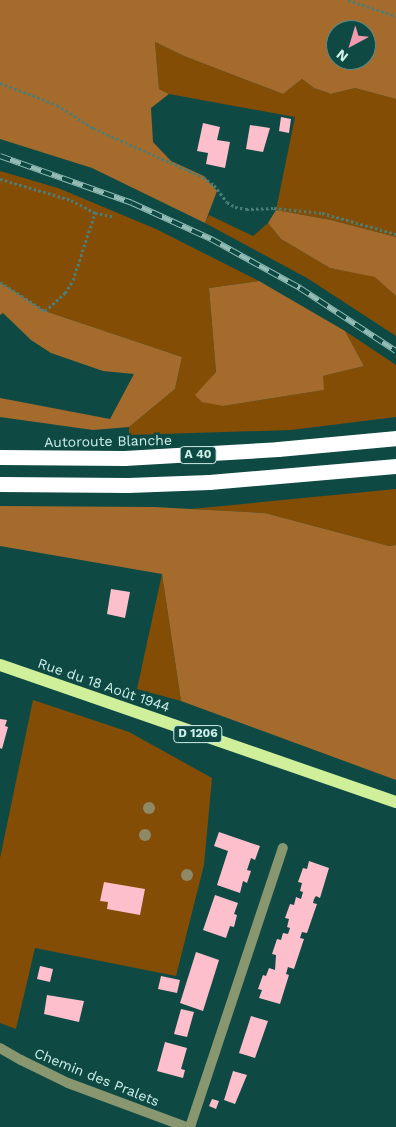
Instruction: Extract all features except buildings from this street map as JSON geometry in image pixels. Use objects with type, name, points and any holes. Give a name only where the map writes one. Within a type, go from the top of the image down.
[{"type":"highway","name":"Autoroute Blanche","points":[[0,457],[134,458],[278,449],[396,438]]},
{"type":"highway","name":"A 40","points":[[0,484],[128,485],[182,483],[396,466]]},
{"type":"main road","name":"Rue du 18 Août 1944","points":[[0,666],[396,802]]},
{"type":"street","points":[[190,1127],[283,848]]},
{"type":"street","name":"Chemin des Pralets","points":[[0,1048],[68,1083],[186,1127]]},
{"type":"path","points":[[348,0],[396,16]]},
{"type":"path","points":[[0,83],[57,105],[93,128],[203,177],[214,185],[227,202],[235,207],[246,209],[274,208],[322,213],[396,234]]},
{"type":"path","points":[[0,178],[71,200],[95,213],[116,217]]},
{"type":"path","points":[[0,282],[45,311],[65,293],[73,280],[95,213]]},
{"type":"shaded area","points":[[0,0],[396,0],[396,99],[355,88],[331,94],[314,88],[302,79],[283,94],[184,56],[155,42],[159,89],[169,94],[151,108],[153,142],[171,161],[204,176],[217,191],[205,223],[92,168],[0,139]]},
{"type":"shaded area","points":[[155,42],[184,56],[283,94],[302,79],[314,88],[331,94],[355,88],[396,99],[396,237],[331,220],[276,210],[295,117],[169,94],[159,89]]},
{"type":"shaded area","points":[[0,171],[58,188],[156,229],[259,281],[209,288],[216,372],[196,395],[223,406],[323,390],[323,376],[364,366],[345,331],[396,365],[396,417],[291,430],[129,435],[129,427],[175,389],[182,357],[45,311],[0,282]]},
{"type":"shaded area","points":[[276,210],[331,220],[396,237],[396,296],[375,277],[330,268],[281,239],[268,223]]},
{"type":"shaded area","points":[[209,215],[253,236],[268,223],[281,239],[330,268],[375,276],[396,296],[396,336],[307,278],[205,223]]},
{"type":"shaded area","points":[[259,281],[345,331],[364,366],[323,376],[324,390],[223,406],[202,402],[195,395],[216,372],[209,288]]},
{"type":"shaded area","points":[[0,282],[45,311],[182,357],[175,389],[129,427],[93,430],[0,417],[0,398],[110,419],[134,374],[103,371],[51,353],[31,340],[3,313],[0,315]]},
{"type":"shaded area","points":[[396,489],[396,545],[389,546],[265,513],[191,509]]},
{"type":"shaded area","points":[[0,506],[154,507],[265,513],[389,546],[396,545],[396,780],[181,701],[162,574],[0,546]]},
{"type":"shaded area","points":[[162,574],[181,701],[137,689]]},
{"type":"shaded area","points":[[33,700],[129,732],[212,778],[204,865],[176,976],[35,948],[16,1029],[0,1023],[0,858]]},
{"type":"railway","points":[[0,156],[132,203],[211,239],[300,288],[396,351]]}]
